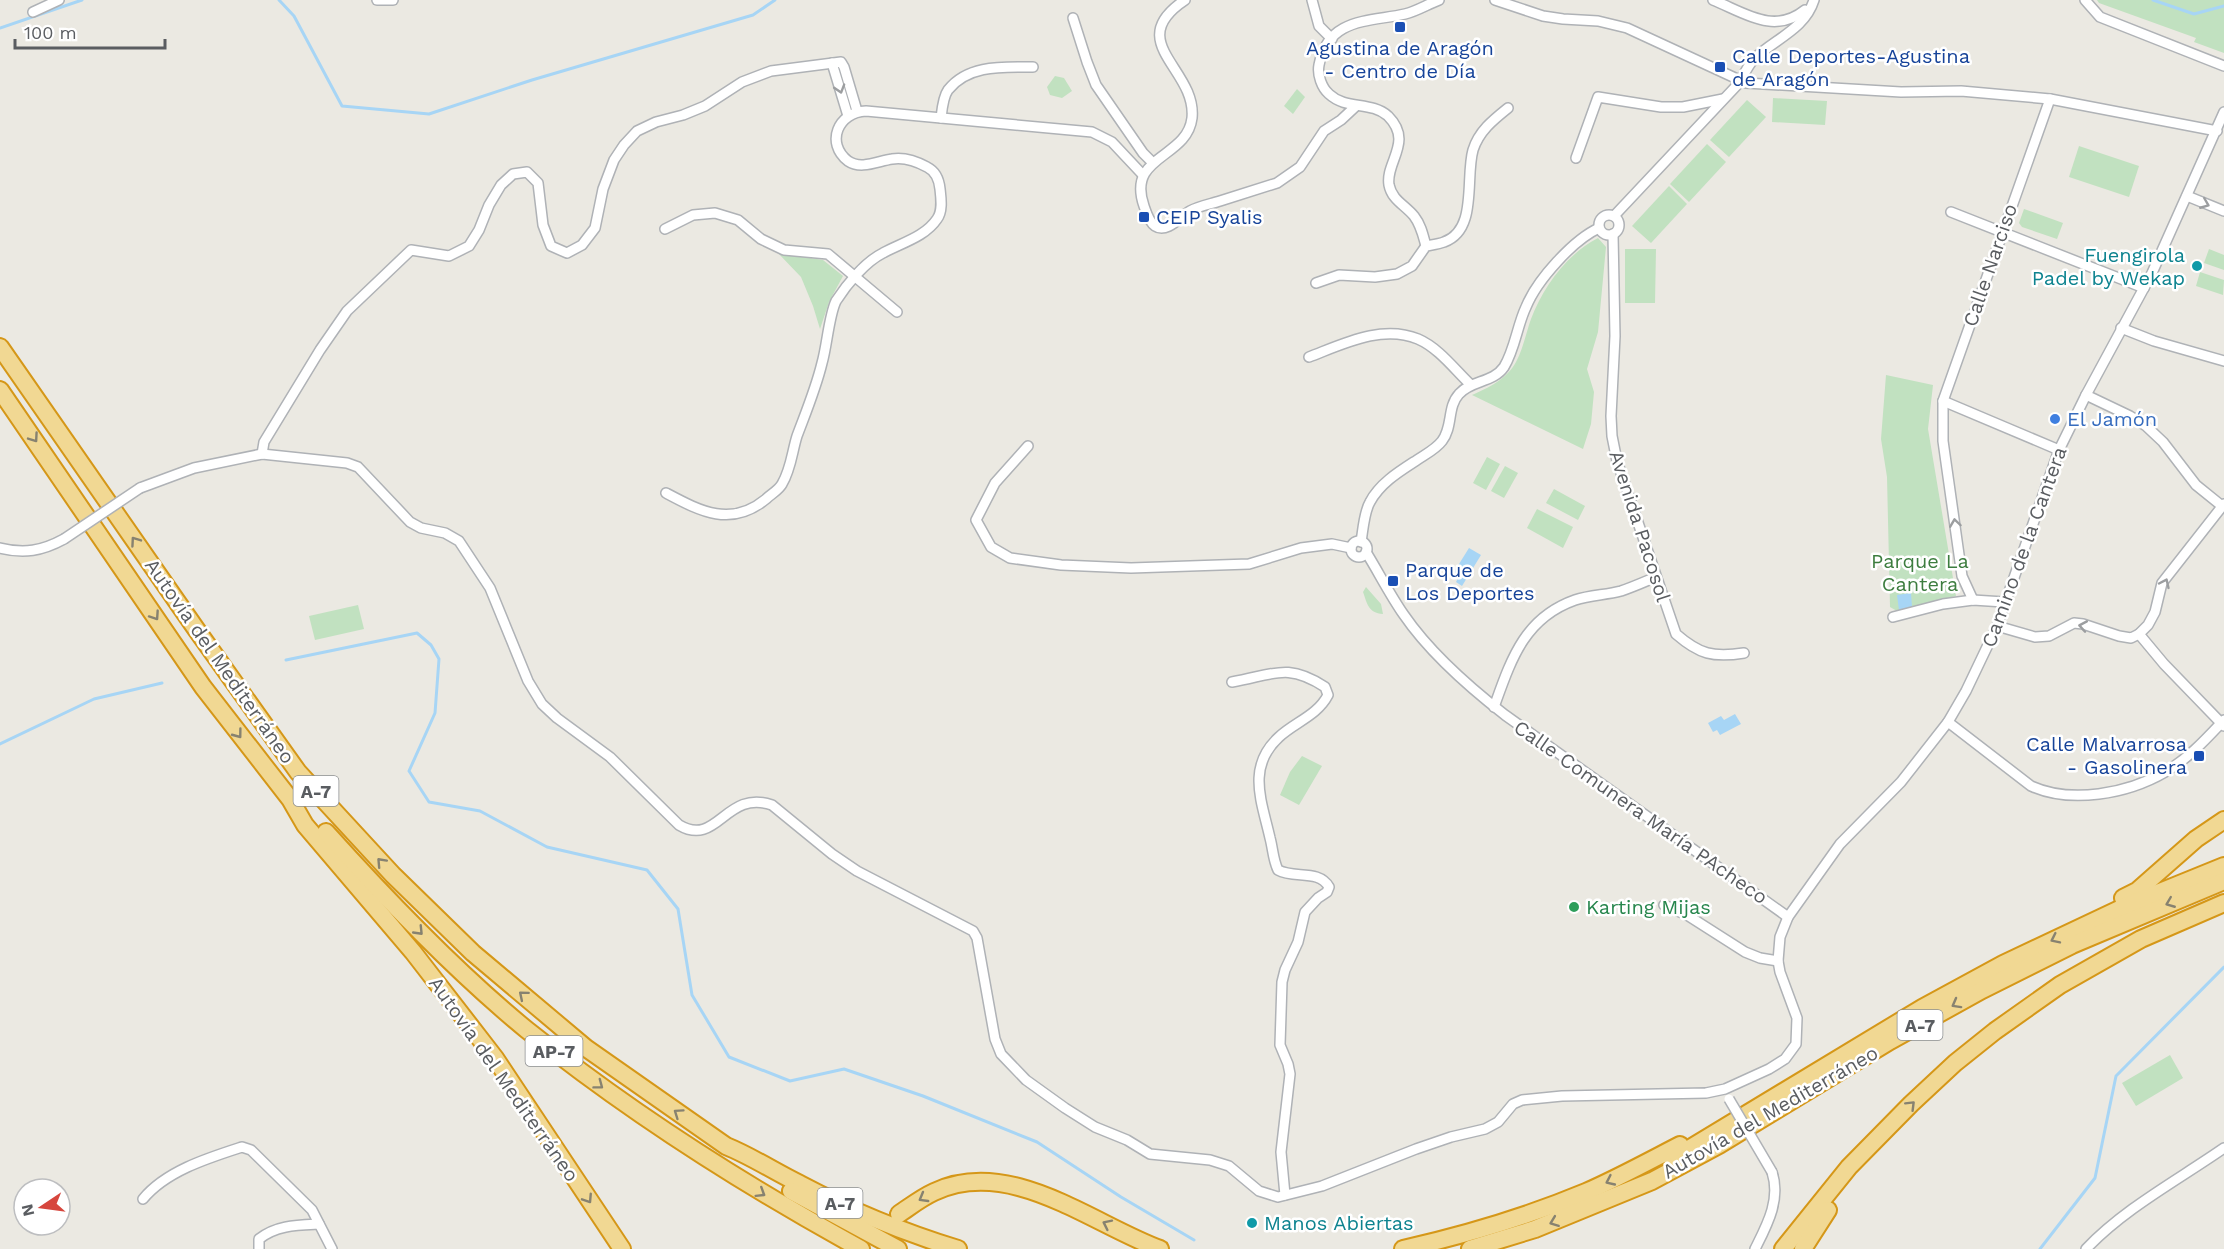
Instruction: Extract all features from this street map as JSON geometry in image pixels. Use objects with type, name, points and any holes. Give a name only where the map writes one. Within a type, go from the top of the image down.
[{"type":"highway","name":"Autovía del Mediterráneo","points":[[0,347],[298,772],[393,875],[473,952],[586,1048],[726,1146],[753,1157],[799,1184],[868,1217],[958,1249]]},
{"type":"highway","name":"Autovía del Mediterráneo","points":[[0,390],[203,687],[290,800],[305,825],[413,951],[488,1049],[622,1249]]},
{"type":"highway","name":"AP-7","points":[[290,800],[313,818],[431,944],[534,1035],[600,1086],[680,1142],[782,1205],[861,1249]]},
{"type":"highway","points":[[2083,925],[2100,910],[2137,891],[2196,839],[2224,820]]},
{"type":"highway","points":[[1627,1191],[1647,1174],[1719,1129],[1922,1008],[2003,964],[2083,925],[2224,866]]},
{"type":"highway","name":"Autovía del Mediterráneo","points":[[1470,1249],[1535,1229],[1652,1181],[1719,1145],[1890,1041],[1982,990],[2072,945],[2224,881]]},
{"type":"highway","name":"A-7","points":[[1783,1249],[1849,1167],[1955,1063],[1995,1031],[2060,985],[2141,939],[2224,903]]},
{"type":"highway","points":[[1403,1249],[1480,1230],[1545,1208],[1624,1174],[1694,1138],[1719,1129]]},
{"type":"highway","points":[[726,1146],[748,1166],[832,1215],[898,1249]]},
{"type":"highway","points":[[1803,1249],[1870,1147]]},
{"type":"highway","points":[[899,1214],[918,1200],[936,1191],[979,1182],[999,1184],[1053,1198],[1160,1249]]},
{"type":"street","points":[[33,12],[59,0]]},
{"type":"street","points":[[377,0],[393,0]]},
{"type":"street","points":[[1185,0],[1172,9],[1165,18],[1159,37],[1160,45],[1187,89],[1192,118],[1183,139],[1152,162],[1143,175],[1140,196],[1154,225],[1161,228],[1169,226],[1194,209],[1288,178],[1300,167],[1324,131],[1356,106]]},
{"type":"street","points":[[1312,0],[1319,26],[1332,39]]},
{"type":"street","points":[[1426,246],[1418,223],[1393,196],[1389,183],[1390,170],[1396,158],[1399,142],[1396,129],[1388,117],[1377,109],[1342,102],[1329,94],[1322,84],[1318,70],[1320,57],[1332,39],[1354,23],[1408,13],[1439,0]]},
{"type":"street","points":[[1495,0],[1542,16],[1563,20],[1598,21],[1627,28],[1740,82],[1889,92],[1961,91],[2050,99],[2219,135]]},
{"type":"street","points":[[1713,0],[1768,22],[1779,23],[1798,15],[1814,2]]},
{"type":"street","points":[[2085,0],[2100,17],[2224,66]]},
{"type":"street","points":[[1614,216],[1740,82],[1753,60],[1794,29],[1814,2]]},
{"type":"street","points":[[1073,18],[1096,85],[1143,153],[1152,162]]},
{"type":"street","points":[[262,454],[264,442],[320,350],[347,311],[411,250],[449,256],[469,246],[501,185],[513,174],[527,172],[538,183],[543,225],[551,246],[567,253],[582,245],[595,228],[603,189],[614,160],[637,131],[656,122],[705,106],[742,82],[771,71],[836,62],[852,113]]},
{"type":"street","points":[[941,118],[947,91],[958,80],[973,71],[1033,67]]},
{"type":"street","points":[[1576,158],[1598,98],[1661,106],[1683,106],[1723,99]]},
{"type":"street","name":"Calle Narciso","points":[[1973,600],[1962,576],[1943,441],[1943,401],[2050,99]]},
{"type":"street","points":[[1316,283],[1339,275],[1375,277],[1396,274],[1412,266],[1426,246],[1445,242],[1460,231],[1468,211],[1469,171],[1474,148],[1483,130],[1508,108]]},
{"type":"street","name":"Camino de la Cantera","points":[[1778,960],[1780,937],[1788,917],[1840,844],[1901,782],[1948,722],[1981,661],[1997,626],[2059,450],[2121,328],[2152,273],[2187,196],[2219,135],[2224,112]]},
{"type":"street","points":[[666,493],[712,515],[735,515],[757,507],[781,486],[788,472],[822,364],[836,303],[855,277],[881,254],[908,242],[938,219],[942,201],[939,180],[931,169],[915,160],[894,159],[858,165],[849,161],[838,150],[835,139],[839,124],[852,113],[941,118],[1092,132],[1112,142],[1143,175]]},
{"type":"street","points":[[2187,196],[2224,211]]},
{"type":"street","points":[[1951,212],[2144,288]]},
{"type":"street","points":[[665,229],[693,216],[716,213],[738,220],[762,239],[784,250],[828,254],[897,312]]},
{"type":"street","points":[[1361,542],[1369,503],[1382,485],[1437,447],[1443,440],[1451,421],[1455,400],[1460,393],[1499,373],[1506,363],[1526,307],[1540,282],[1586,235],[1599,228],[1601,219],[1610,214],[1614,216]]},
{"type":"street","points":[[1599,228],[1608,235],[1613,234],[1619,226],[1614,216]]},
{"type":"street","name":"Avenida Pacosol","points":[[1613,234],[1615,336],[1611,416],[1617,461],[1676,634],[1693,649],[1724,656],[1744,653]]},
{"type":"street","points":[[2121,328],[2154,341],[2224,361]]},
{"type":"street","points":[[1309,357],[1371,335],[1397,334],[1419,339],[1445,359],[1472,385]]},
{"type":"street","points":[[1997,626],[2035,637],[2049,636],[2074,623],[2119,636],[2131,638],[2139,634],[2148,625],[2155,612],[2162,584],[2223,505],[2196,484],[2163,442],[2146,426],[2086,395]]},
{"type":"street","points":[[1943,401],[2059,450]]},
{"type":"street","points":[[1028,446],[995,483],[976,520],[991,547],[1010,558],[1061,565],[1191,568],[1249,564],[1301,548],[1332,544],[1351,548]]},
{"type":"street","points":[[0,548],[13,551],[33,551],[49,547],[140,488],[194,468],[262,454],[347,463],[358,467],[410,522],[421,528],[445,533],[459,541],[490,588],[528,681],[542,704],[557,718],[610,757],[679,825],[698,832],[737,806],[761,801],[772,805],[831,854],[857,871],[973,931],[977,938],[995,1039],[1001,1054],[1026,1080],[1095,1127],[1127,1140],[1150,1154],[1209,1160],[1229,1167],[1259,1191],[1278,1197],[1341,1179],[1398,1155],[1451,1137],[1485,1129],[1498,1122],[1513,1104],[1522,1100],[1562,1096],[1727,1094],[1785,1059],[1796,1044],[1797,1018],[1780,972],[1778,960],[1760,958],[1745,952],[1687,915],[1664,905]]},
{"type":"street","points":[[1355,542],[1361,542],[1366,547],[1366,552],[1362,556],[1357,556],[1351,548],[1355,542]]},
{"type":"street","name":"Calle Comunera María PAcheco","points":[[1366,552],[1404,615],[1418,633],[1494,706],[1788,917]]},
{"type":"street","points":[[1494,706],[1510,661],[1526,637],[1545,618],[1558,608],[1574,601],[1620,591],[1656,577]]},
{"type":"street","points":[[1893,617],[1942,604],[1973,600],[2004,602]]},
{"type":"street","points":[[1948,722],[2031,786],[2046,793],[2060,796],[2106,793],[2139,784],[2186,758],[2223,723],[2164,664],[2139,634]]},
{"type":"street","points":[[1232,682],[1283,671],[1297,672],[1325,687],[1328,695],[1313,714],[1278,738],[1263,758],[1258,776],[1259,794],[1278,870],[1319,877],[1325,880],[1329,887],[1327,892],[1305,912],[1298,942],[1282,982],[1280,1045],[1290,1074],[1281,1152],[1285,1196]]},
{"type":"street","points":[[1727,1094],[1772,1172],[1774,1180],[1772,1214],[1755,1249]]},
{"type":"street","points":[[143,1199],[151,1189],[184,1169],[242,1146],[252,1150],[312,1210],[332,1249]]},
{"type":"street","points":[[2086,1249],[2098,1236],[2135,1208],[2224,1148]]},
{"type":"street","points":[[259,1249],[259,1239],[268,1232],[291,1225],[319,1224]]},
{"type":"green space","points":[[2097,0],[2224,0],[2224,53],[2194,42],[2196,38],[2099,3]]},
{"type":"green space","points":[[1055,76],[1064,78],[1072,91],[1062,98],[1050,95],[1047,87]]},
{"type":"green space","points":[[1297,89],[1305,97],[1293,114],[1284,106]]},
{"type":"green space","points":[[1773,98],[1827,101],[1825,125],[1772,122]]},
{"type":"green space","points":[[1747,100],[1766,117],[1729,157],[1710,140]]},
{"type":"green space","points":[[1707,144],[1726,162],[1689,202],[1670,184]]},
{"type":"green space","points":[[2079,146],[2139,166],[2129,197],[2069,177]]},
{"type":"green space","points":[[1669,186],[1687,204],[1651,243],[1632,226]]},
{"type":"green space","points":[[2024,209],[2063,223],[2057,239],[2022,227],[2019,223]]},
{"type":"green space","points":[[1598,238],[1606,247],[1598,332],[1587,369],[1594,392],[1591,424],[1583,449],[1472,395],[1497,382],[1508,373],[1521,352],[1536,307],[1557,272],[1576,253]]},
{"type":"green space","points":[[1625,249],[1656,249],[1655,303],[1625,303]]},
{"type":"green space","points":[[2209,249],[2224,255],[2224,270],[2204,263]]},
{"type":"green space","points":[[778,253],[823,260],[843,276],[829,302],[820,329],[801,277]]},
{"type":"green space","points":[[2200,272],[2224,280],[2223,295],[2196,286]]},
{"type":"green space","name":"Parque La Cantera","points":[[1886,375],[1933,385],[1928,429],[1956,596],[1897,611],[1890,607],[1887,477],[1881,439]]},
{"type":"green space","points":[[1487,457],[1500,464],[1486,490],[1473,483]]},
{"type":"green space","points":[[1505,466],[1518,473],[1504,498],[1491,491]]},
{"type":"green space","points":[[1554,489],[1585,506],[1578,520],[1546,503]]},
{"type":"green space","points":[[1537,509],[1573,527],[1563,548],[1527,528]]},
{"type":"green space","points":[[1366,587],[1381,604],[1383,614],[1374,612],[1369,607],[1363,592]]},
{"type":"green space","points":[[358,605],[364,629],[315,640],[309,616]]},
{"type":"green space","points":[[1302,756],[1322,766],[1299,805],[1280,795],[1290,772]]},
{"type":"green space","points":[[2170,1055],[2183,1078],[2136,1106],[2122,1083]]},
{"type":"water","points":[[1469,548],[1481,555],[1462,586],[1456,582],[1459,576],[1454,572]]},
{"type":"water","points":[[1911,593],[1912,607],[1899,610],[1897,595]]},
{"type":"water","points":[[1735,714],[1741,724],[1720,735],[1717,730],[1713,732],[1708,723],[1721,716],[1724,720]]},
{"type":"waterway","points":[[0,28],[82,0]]},
{"type":"waterway","points":[[279,0],[294,16],[342,106],[429,114],[532,80],[753,15],[775,0]]},
{"type":"waterway","points":[[2153,0],[2194,14],[2224,6]]},
{"type":"waterway","points":[[286,660],[417,633],[431,645],[439,659],[435,713],[409,771],[429,802],[480,811],[547,847],[647,870],[678,909],[692,995],[729,1057],[790,1081],[844,1069],[923,1096],[1037,1142],[1121,1197],[1194,1240]]},
{"type":"waterway","points":[[0,744],[94,699],[162,683]]},
{"type":"waterway","points":[[2040,1249],[2095,1178],[2116,1076],[2224,967]]},
{"type":"place","name":"Agustina de Aragón - Centro de Día","points":[[1400,27]]},
{"type":"place","name":"Calle Deportes-Agustina de Aragón","points":[[1720,67]]},
{"type":"place","name":"CEIP Syalis","points":[[1144,217]]},
{"type":"place","name":"Fuengirola Padel by Wekap","points":[[2197,266]]},
{"type":"place","name":"El Jamón","points":[[2055,419]]},
{"type":"place","name":"Parque de Los Deportes","points":[[1393,581]]},
{"type":"place","name":"Calle Malvarrosa - Gasolinera","points":[[2199,756]]},
{"type":"place","name":"Karting Mijas","points":[[1574,907]]},
{"type":"place","name":"Manos Abiertas","points":[[1252,1223]]}]
